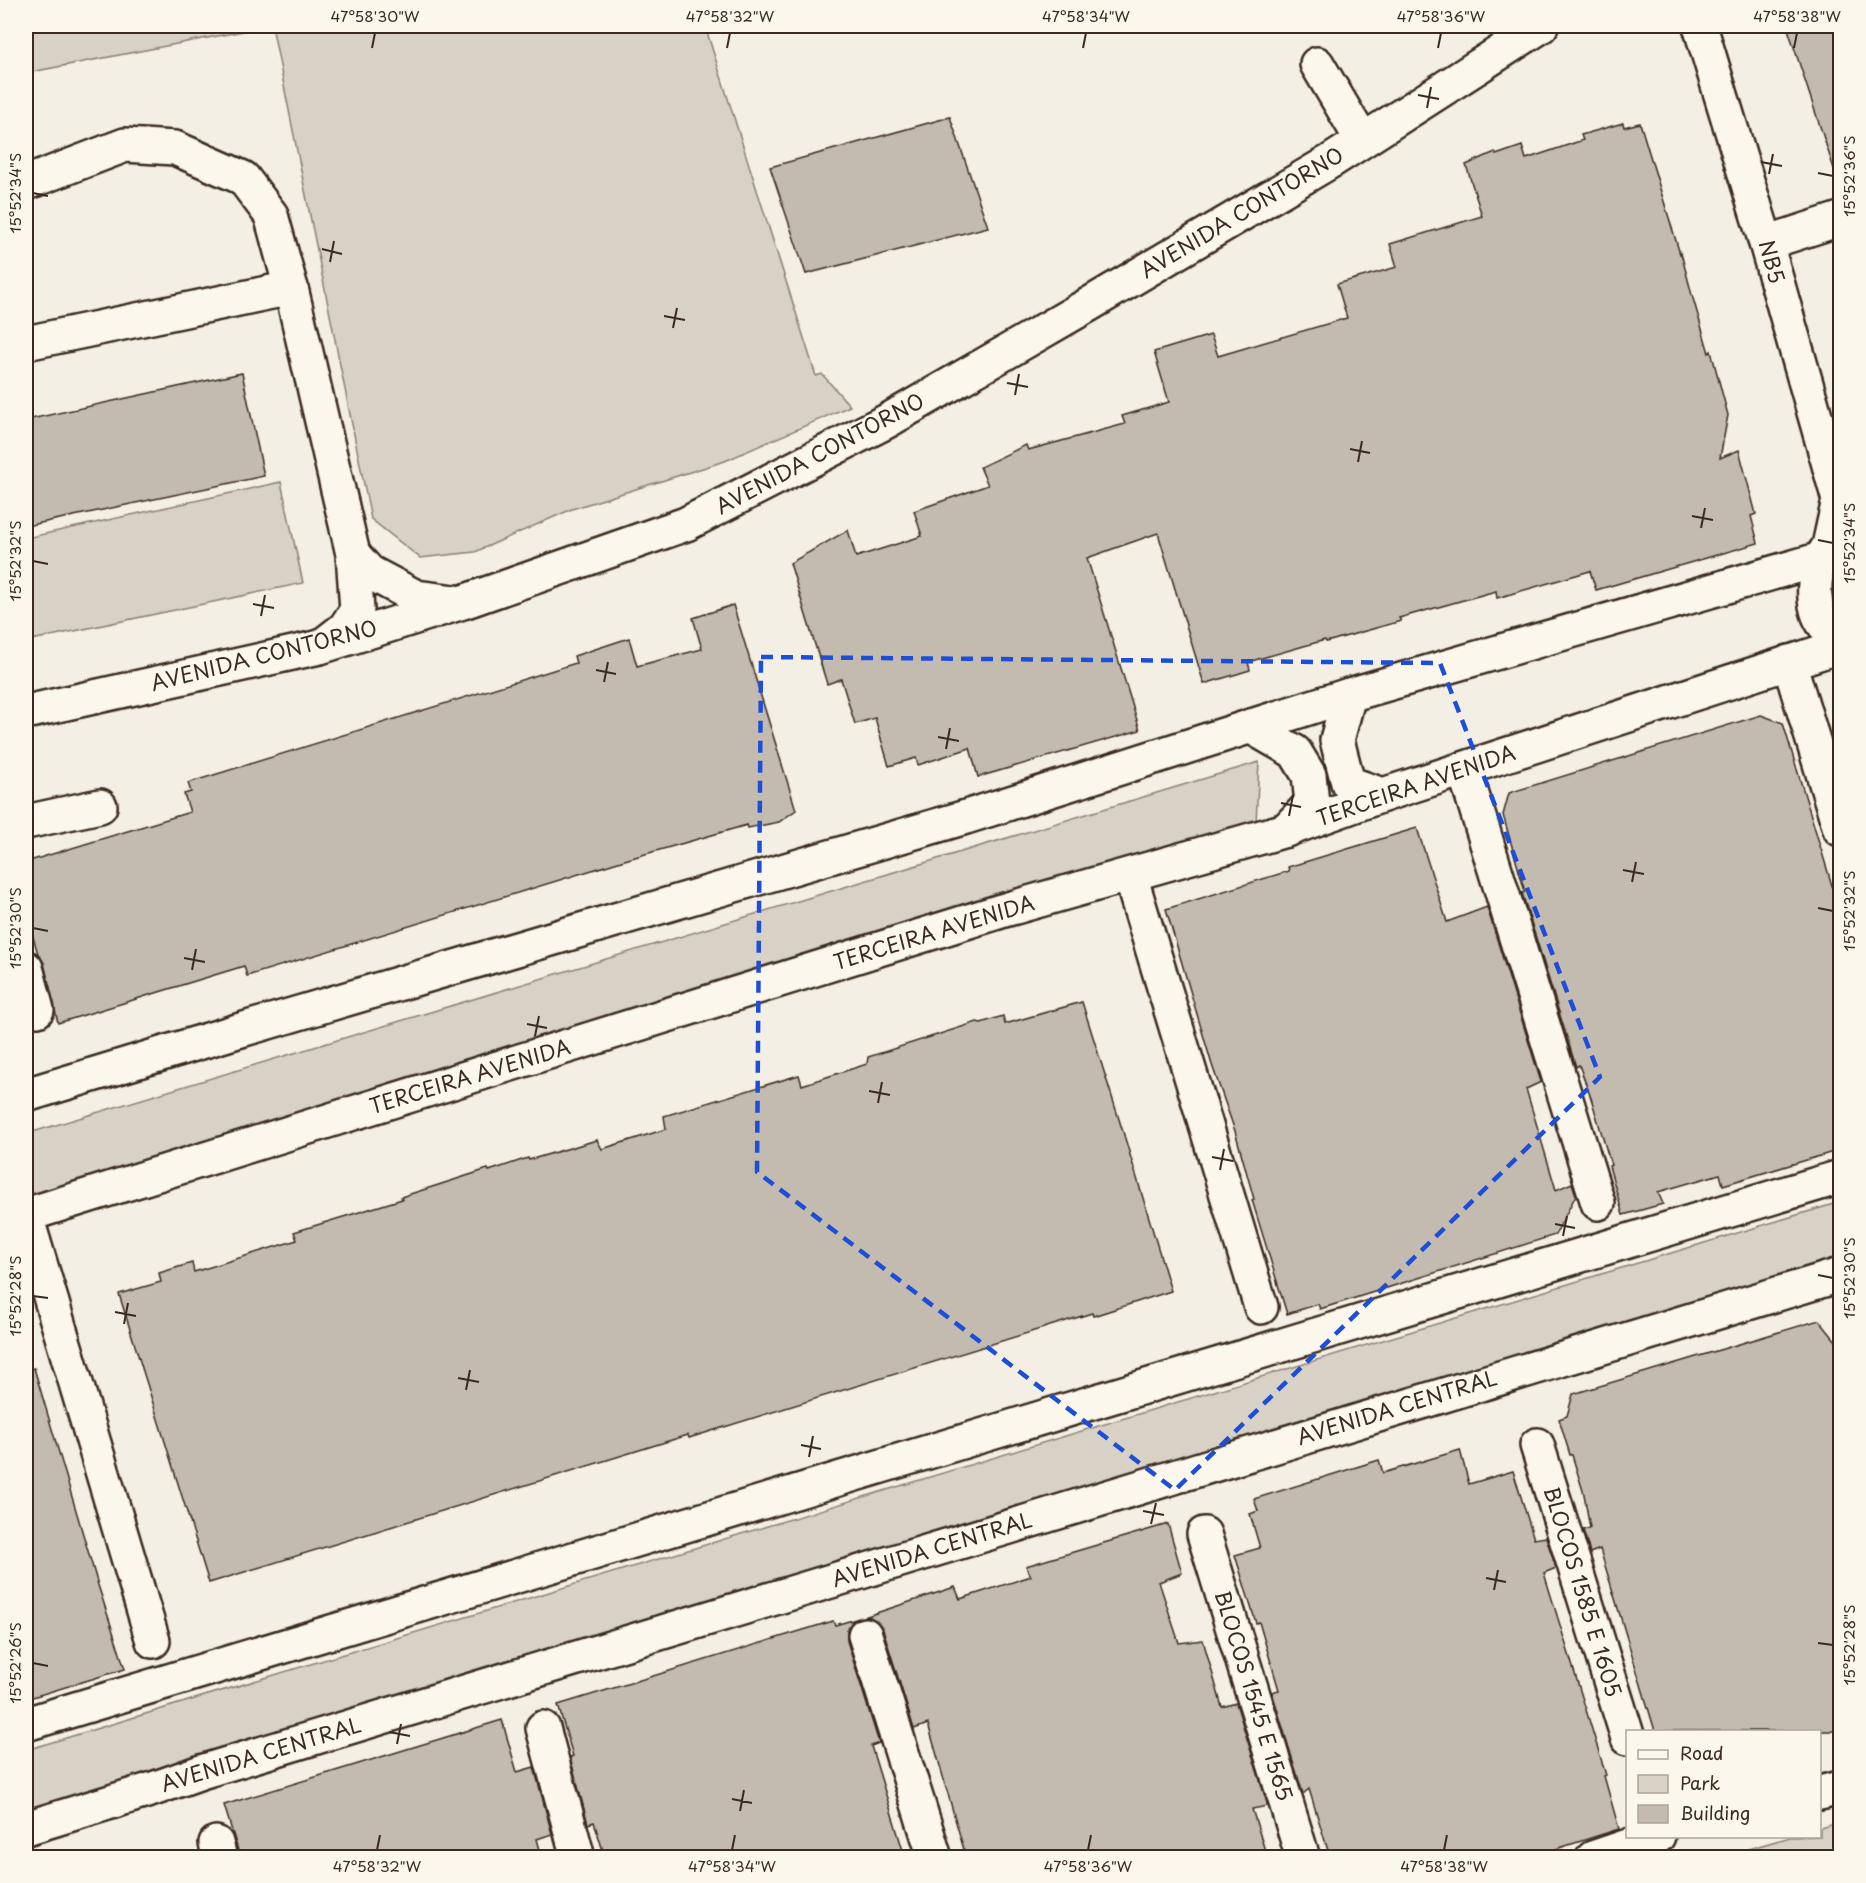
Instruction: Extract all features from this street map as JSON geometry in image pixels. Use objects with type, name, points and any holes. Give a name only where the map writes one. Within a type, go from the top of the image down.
[{"type":"street","name":"AVENIDA CONTORNO","points":[[26,712],[321,647],[463,602],[686,524],[876,426],[1098,299],[1331,161],[1541,26]]},
{"type":"street","name":"NB5","points":[[1700,26],[1766,243],[1840,501],[1830,548],[1813,590],[1822,622],[1840,639]]},
{"type":"street","points":[[1317,64],[1362,140]]},
{"type":"street","points":[[26,183],[125,145],[175,148],[243,178],[271,215],[291,288],[353,554],[357,610],[345,628],[321,647]]},
{"type":"street","points":[[1766,243],[1840,219]]},
{"type":"street","points":[[26,343],[291,288]]},
{"type":"street","points":[[26,1095],[966,817],[1349,695],[1830,548]]},
{"type":"street","points":[[353,554],[369,572],[416,597],[463,602]]},
{"type":"street","name":"TERCEIRA AVENIDA","points":[[26,1216],[989,915],[1286,830],[1383,795],[1840,646]]},
{"type":"street","points":[[1789,662],[1840,829]]},
{"type":"street","points":[[1349,695],[1337,740],[1348,783],[1383,795]]},
{"type":"street","points":[[1250,726],[1295,752],[1309,776],[1312,803],[1286,830]]},
{"type":"street","points":[[1464,769],[1598,1203]]},
{"type":"street","points":[[26,822],[100,806]]},
{"type":"street","points":[[1130,875],[1261,1307]]},
{"type":"street","points":[[26,968],[37,1010]]},
{"type":"street","points":[[26,1724],[1840,1177]]},
{"type":"street","points":[[26,1216],[153,1641]]},
{"type":"street","name":"AVENIDA CENTRAL","points":[[26,1828],[153,1789],[212,1768],[1172,1478],[1513,1372],[1840,1275]]},
{"type":"street","name":"BLOCOS 1585 E 1605","points":[[1538,1445],[1626,1731]]},
{"type":"street","name":"BLOCOS 1545 E 1565","points":[[1204,1534],[1303,1857]]},
{"type":"street","points":[[865,1635],[935,1857]]},
{"type":"street","points":[[543,1728],[578,1857]]},
{"type":"street","points":[[1821,1793],[1840,1788]]},
{"type":"street","points":[[1593,1857],[1652,1838]]},
{"type":"highlighted area","points":[[761,657],[1440,663],[1600,1077],[1175,1490],[757,1172]]},
{"type":"green space","points":[[26,26],[269,26],[26,73]]},
{"type":"green space","points":[[272,26],[705,26],[816,376],[822,374],[850,406],[725,461],[572,509],[475,552],[420,558],[371,519]]},
{"type":"green space","points":[[281,482],[303,583],[26,643],[26,538]]},
{"type":"green space","points":[[1259,762],[1256,823],[26,1210],[26,1134]]},
{"type":"green space","points":[[1840,1202],[1840,1265],[26,1817],[26,1750]]},
{"type":"green space","points":[[1840,1822],[1840,1857],[1720,1857],[1786,1838],[1821,1838],[1821,1828]]},
{"type":"building","points":[[1787,26],[1840,26],[1840,168],[1834,169]]},
{"type":"building","points":[[950,117],[988,227],[806,274],[770,167]]},
{"type":"building","points":[[1623,123],[1624,127],[1640,123],[1681,253],[1709,353],[1711,351],[1728,415],[1720,458],[1739,450],[1756,514],[1751,516],[1758,543],[1596,590],[1590,571],[1497,598],[1496,591],[1399,618],[1401,621],[1248,662],[1250,670],[1204,684],[1158,533],[1087,558],[1140,730],[978,777],[970,748],[918,765],[916,758],[889,766],[875,718],[855,724],[841,679],[827,684],[790,563],[848,530],[856,557],[922,536],[914,511],[988,485],[980,467],[1026,445],[1028,450],[1125,424],[1122,416],[1169,402],[1154,352],[1211,335],[1218,356],[1347,318],[1337,284],[1397,267],[1390,244],[1482,216],[1466,165],[1495,152],[1496,155],[1522,146],[1526,159],[1583,140],[1581,135]]},
{"type":"building","points":[[242,373],[264,476],[26,526],[26,420]]},
{"type":"building","points":[[733,605],[796,810],[779,822],[748,828],[747,825],[628,859],[247,976],[244,966],[58,1023],[44,963],[38,954],[26,913],[26,862],[190,812],[184,794],[191,792],[188,783],[576,663],[574,656],[629,638],[637,666],[702,649],[693,618]]},
{"type":"building","points":[[1761,715],[1783,723],[1840,912],[1840,1150],[1723,1185],[1720,1174],[1658,1192],[1663,1204],[1623,1215],[1591,1098],[1579,1065],[1576,1067],[1522,893],[1525,892],[1503,815],[1509,793]]},
{"type":"building","points":[[1417,828],[1447,922],[1487,907],[1541,1082],[1526,1089],[1556,1190],[1572,1183],[1576,1195],[1555,1235],[1320,1309],[1318,1304],[1287,1314],[1252,1200],[1254,1199],[1235,1131],[1212,1065],[1166,909],[1289,871],[1288,867]]},
{"type":"building","points":[[1082,1002],[1171,1291],[1093,1316],[1092,1313],[689,1438],[688,1435],[209,1583],[119,1294],[161,1282],[159,1273],[192,1263],[194,1272],[297,1240],[294,1232],[402,1199],[401,1197],[488,1169],[489,1171],[597,1140],[602,1149],[666,1129],[664,1116],[799,1075],[802,1085],[867,1064],[868,1057],[977,1022],[981,1023],[1003,1016],[1005,1024]]},
{"type":"building","points":[[1819,1320],[1840,1346],[1840,1731],[1655,1730],[1600,1549],[1590,1553],[1583,1530],[1590,1528],[1584,1494],[1559,1419],[1567,1416],[1573,1394]]},
{"type":"building","points":[[34,1368],[125,1669],[26,1699],[26,1369]]},
{"type":"building","points":[[1460,1450],[1469,1484],[1513,1471],[1534,1539],[1546,1537],[1556,1568],[1544,1573],[1606,1775],[1604,1776],[1619,1829],[1531,1857],[1330,1857],[1309,1789],[1303,1794],[1272,1692],[1279,1690],[1259,1622],[1256,1623],[1235,1555],[1260,1548],[1250,1514],[1258,1511],[1254,1499],[1379,1460],[1383,1473]]},
{"type":"building","points":[[1168,1524],[1182,1573],[1159,1582],[1179,1643],[1203,1640],[1222,1707],[1236,1703],[1268,1806],[1252,1809],[1267,1857],[966,1857],[928,1724],[914,1729],[883,1629],[877,1621],[864,1617],[955,1587],[960,1599],[1031,1576],[1026,1566]]},
{"type":"building","points":[[856,1619],[847,1630],[847,1641],[879,1743],[871,1746],[905,1857],[605,1857],[594,1822],[588,1824],[570,1757],[573,1756],[558,1705],[833,1621],[835,1625]]},
{"type":"building","points":[[502,1720],[517,1772],[534,1767],[552,1834],[537,1839],[542,1857],[240,1857],[224,1805]]}]
